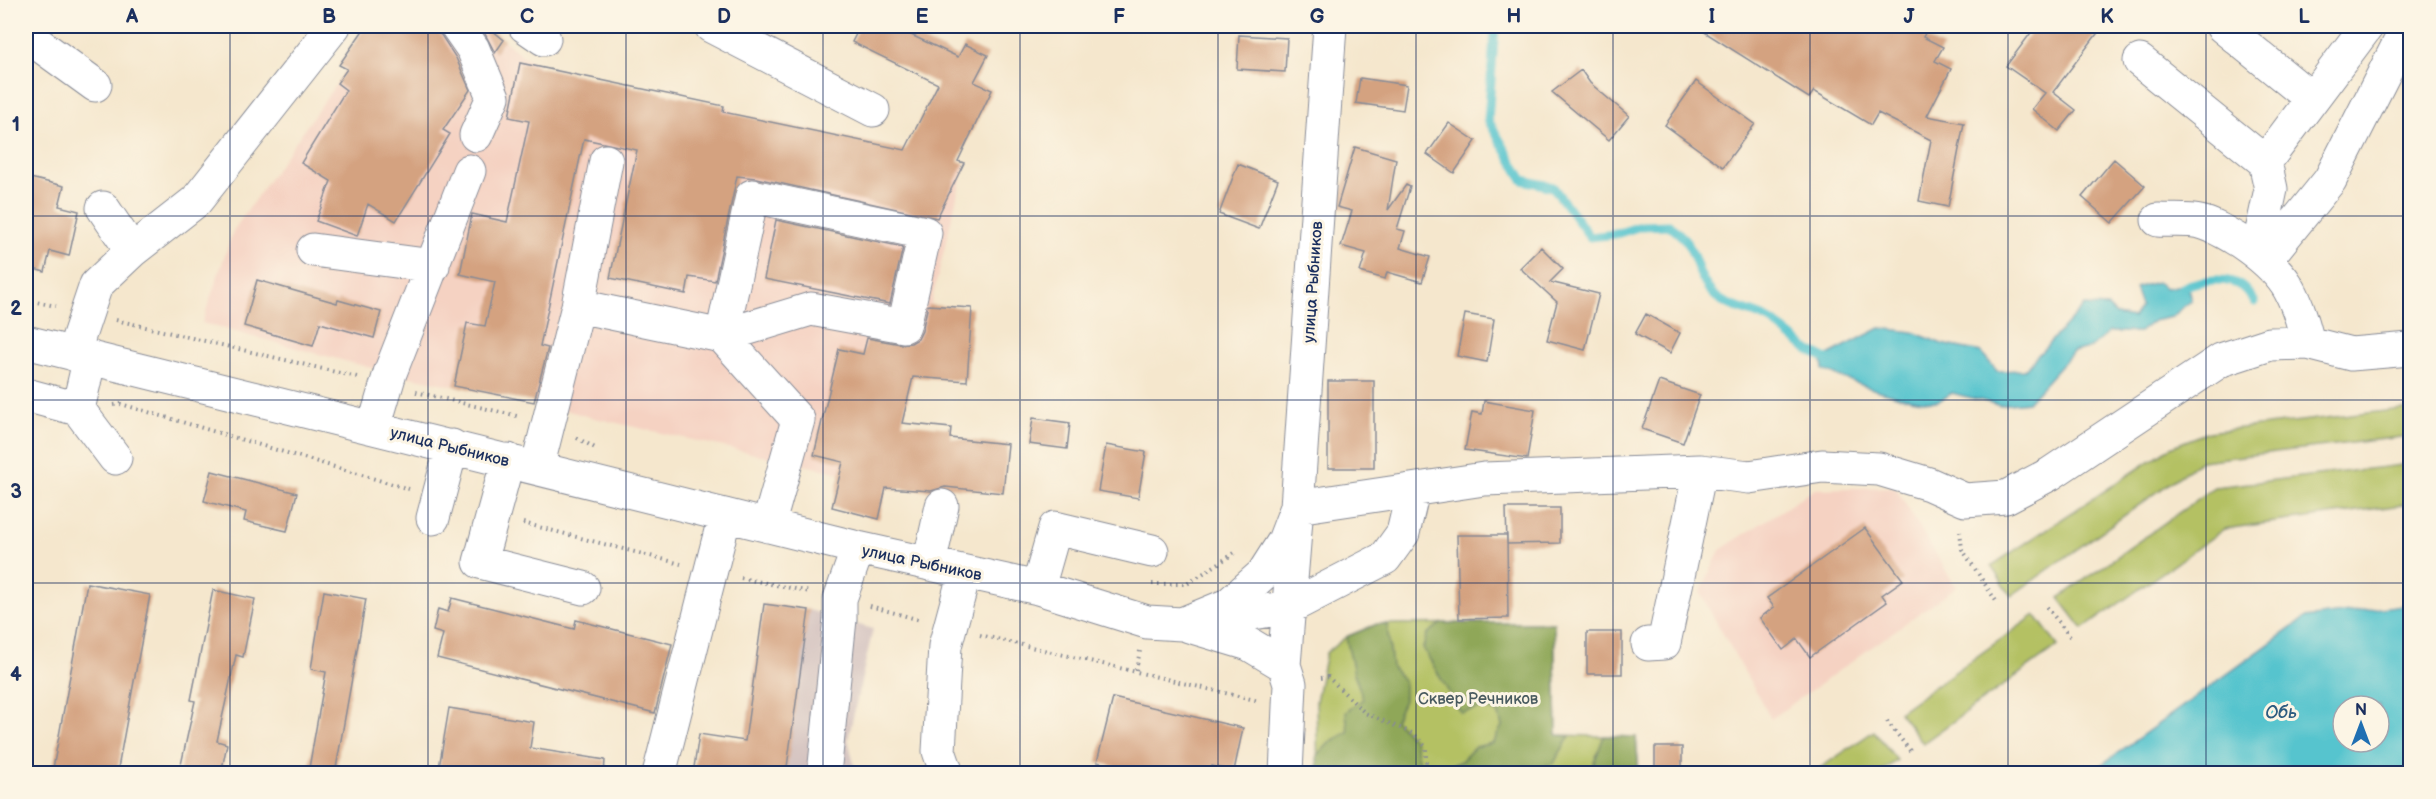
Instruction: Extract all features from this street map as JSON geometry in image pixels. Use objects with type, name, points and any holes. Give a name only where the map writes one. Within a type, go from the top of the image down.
[{"type":"street","points":[[78,409],[81,355],[96,285],[132,251],[196,201],[334,26]]},
{"type":"street","points":[[457,26],[473,49],[494,97],[476,135]]},
{"type":"street","points":[[711,26],[873,110]]},
{"type":"street","name":"улица Рыбников","points":[[26,342],[858,548],[1038,588],[1147,622],[1182,624],[1228,605],[1263,574],[1284,541],[1297,507],[1330,26]]},
{"type":"street","points":[[2222,26],[2313,99]]},
{"type":"street","points":[[2266,259],[2330,180],[2408,26]]},
{"type":"street","points":[[2265,162],[2313,99],[2354,30]]},
{"type":"street","points":[[26,35],[95,86]]},
{"type":"street","points":[[2140,61],[2265,162],[2271,189],[2261,236],[2266,259]]},
{"type":"street","points":[[583,588],[480,562],[523,464],[578,306],[606,161]]},
{"type":"street","points":[[374,427],[390,373],[469,171]]},
{"type":"street","points":[[578,306],[722,336],[811,309],[904,326],[925,233],[752,196],[722,336]]},
{"type":"street","points":[[103,208],[132,251]]},
{"type":"street","points":[[2158,220],[2200,222],[2230,235],[2266,259],[2285,280],[2301,315],[2308,343]]},
{"type":"street","points":[[313,250],[433,266]]},
{"type":"street","points":[[722,336],[798,420],[768,526]]},
{"type":"street","points":[[1286,774],[1287,675],[1297,507],[1484,479],[1700,471],[1749,477],[1822,466],[1879,469],[1929,484],[1965,500],[2006,497],[2050,474],[2221,360],[2270,344],[2308,343],[2351,354],[2410,350]]},
{"type":"street","points":[[26,395],[78,409],[115,458]]},
{"type":"street","points":[[433,518],[453,446]]},
{"type":"street","points":[[1648,644],[1664,643],[1700,471]]},
{"type":"street","points":[[1182,624],[1290,607],[1385,558],[1403,533],[1413,491]]},
{"type":"street","points":[[929,564],[942,506]]},
{"type":"street","points":[[658,774],[725,515]]},
{"type":"street","points":[[1038,588],[1055,528],[1152,551]]},
{"type":"street","points":[[824,774],[840,619],[840,598],[858,548]]},
{"type":"street","points":[[947,774],[939,751],[945,646],[965,572]]},
{"type":"street","points":[[1182,624],[1249,644],[1287,675]]},
{"type":"path","points":[[1965,500],[1959,520],[1962,549],[1998,604]]},
{"type":"path","points":[[2047,607],[2071,638]]},
{"type":"path","points":[[1287,675],[1328,677],[1365,713],[1414,734],[1426,747],[1426,774]]},
{"type":"path","points":[[1887,721],[1911,752]]},
{"type":"shaded area","points":[[366,26],[487,26],[540,67],[724,106],[740,116],[965,163],[879,519],[832,507],[840,473],[590,417],[540,403],[390,373],[202,323],[233,231],[346,70],[339,65]]},
{"type":"shaded area","points":[[1895,487],[1956,587],[1771,719],[1700,593],[1720,550],[1815,489]]},
{"type":"shaded area","points":[[764,604],[809,610],[873,629],[848,739],[856,773],[740,774]]},
{"type":"green space","points":[[2410,408],[2410,436],[2201,461],[2011,596],[1991,566],[2171,447],[2208,432]]},
{"type":"green space","points":[[2410,464],[2410,504],[2224,529],[2083,629],[2059,598],[2215,487]]},
{"type":"green space","points":[[2035,615],[2058,646],[1923,743],[1899,712]]},
{"type":"green space","points":[[1442,623],[1554,623],[1557,735],[1570,736],[1554,763],[1529,773],[1432,773],[1461,761],[1475,747],[1493,743],[1502,726],[1498,712],[1483,708],[1461,713],[1423,648],[1427,634]]},
{"type":"green space","name":"Сквер Речников","points":[[1554,623],[1557,735],[1636,737],[1639,773],[1318,774],[1316,701],[1326,653],[1346,637],[1377,624]]},
{"type":"green space","points":[[1377,624],[1387,624],[1392,667],[1404,681],[1404,700],[1395,720],[1414,740],[1421,773],[1318,773],[1317,756],[1331,741],[1348,732],[1346,712],[1363,699],[1354,673],[1346,637]]},
{"type":"green space","points":[[1874,731],[1897,760],[1879,773],[1813,773]]},
{"type":"green space","points":[[1604,736],[1636,737],[1639,773],[1590,773]]},
{"type":"water","points":[[2157,282],[2166,288],[2187,284],[2191,300],[2172,317],[2153,321],[2139,332],[2109,332],[2092,347],[2073,352],[2028,402],[1999,405],[1952,393],[1938,401],[1909,399],[1878,391],[1823,370],[1822,358],[1880,328],[1913,332],[1942,344],[1981,352],[1997,371],[2024,370],[2084,306],[2108,307],[2116,315],[2133,318],[2141,306],[2135,288]]},
{"type":"water","name":"Обь","points":[[2410,604],[2410,773],[2090,773],[2305,618]]},
{"type":"building","points":[[366,26],[427,26],[441,35],[456,58],[470,90],[443,130],[450,134],[396,221],[368,204],[357,236],[316,221],[331,181],[301,163],[346,90],[337,83],[347,69],[339,65]]},
{"type":"building","points":[[487,26],[504,40],[495,53],[483,30]]},
{"type":"building","points":[[860,26],[892,26],[958,57],[965,44],[988,55],[974,82],[992,90],[958,161],[964,163],[937,218],[756,178],[737,176],[715,281],[689,277],[686,294],[610,278],[637,150],[584,139],[540,346],[548,348],[534,402],[454,386],[467,323],[485,326],[495,282],[460,274],[472,214],[507,222],[529,121],[509,117],[520,63],[724,106],[723,112],[905,150],[938,84],[852,42]]},
{"type":"building","points":[[1695,26],[1929,26],[1923,37],[1943,47],[1935,61],[1951,69],[1927,116],[1964,123],[1948,207],[1919,201],[1931,140],[1878,113],[1871,125],[1814,91],[1809,98]]},
{"type":"building","points":[[2036,26],[2103,26],[2053,92],[2076,110],[2059,131],[2032,109],[2045,93],[2006,66]]},
{"type":"building","points":[[1239,35],[1287,38],[1285,72],[1237,69]]},
{"type":"building","points":[[1581,70],[1590,83],[1629,116],[1609,140],[1552,92]]},
{"type":"building","points":[[1360,78],[1407,85],[1403,110],[1356,103]]},
{"type":"building","points":[[1696,81],[1755,124],[1723,167],[1665,125]]},
{"type":"building","points":[[1449,123],[1476,141],[1454,173],[1427,154]]},
{"type":"building","points":[[1355,147],[1396,159],[1388,210],[1406,185],[1410,187],[1397,229],[1405,231],[1400,248],[1430,257],[1422,282],[1387,272],[1385,279],[1360,272],[1366,253],[1341,246],[1352,211],[1337,207]]},
{"type":"building","points":[[2114,159],[2145,186],[2112,223],[2082,197]]},
{"type":"building","points":[[1238,164],[1278,180],[1259,229],[1219,214]]},
{"type":"building","points":[[26,177],[64,186],[59,206],[79,211],[69,256],[50,251],[45,272],[26,267]]},
{"type":"building","points":[[776,220],[903,247],[890,304],[764,279]]},
{"type":"building","points":[[1541,247],[1563,269],[1550,282],[1599,294],[1585,350],[1547,340],[1557,302],[1520,268]]},
{"type":"building","points":[[257,280],[337,303],[338,300],[381,312],[374,338],[320,323],[313,346],[244,326]]},
{"type":"building","points":[[928,305],[972,308],[967,381],[913,377],[902,423],[951,428],[950,438],[1008,444],[1003,493],[945,487],[931,491],[886,488],[879,519],[832,507],[843,462],[814,455],[839,349],[863,354],[867,338],[901,344],[911,343],[918,339],[922,331]]},
{"type":"building","points":[[1465,314],[1494,319],[1487,362],[1457,356]]},
{"type":"building","points":[[1646,314],[1680,333],[1670,353],[1635,334]]},
{"type":"building","points":[[1328,381],[1374,381],[1374,468],[1328,468]]},
{"type":"building","points":[[1659,381],[1700,395],[1683,443],[1642,429]]},
{"type":"building","points":[[1484,401],[1535,410],[1527,459],[1465,450],[1472,412],[1482,414]]},
{"type":"building","points":[[1033,418],[1070,423],[1067,449],[1029,444]]},
{"type":"building","points":[[1106,445],[1146,452],[1138,498],[1098,491]]},
{"type":"building","points":[[212,471],[297,493],[287,531],[244,521],[246,512],[204,501]]},
{"type":"building","points":[[1506,508],[1560,508],[1560,543],[1507,544]]},
{"type":"building","points":[[1865,528],[1903,580],[1882,595],[1887,602],[1810,657],[1797,639],[1783,650],[1760,618],[1774,607],[1767,598]]},
{"type":"building","points":[[1457,535],[1507,535],[1508,618],[1459,619]]},
{"type":"building","points":[[87,583],[150,595],[117,774],[52,774]]},
{"type":"building","points":[[213,590],[255,599],[243,657],[236,655],[217,741],[227,744],[221,774],[179,774],[195,701],[191,700]]},
{"type":"building","points":[[324,591],[366,599],[335,774],[308,774],[326,672],[311,669]]},
{"type":"building","points":[[452,598],[574,629],[576,620],[672,644],[655,713],[437,658],[443,634],[433,631],[438,609],[448,612]]},
{"type":"building","points":[[764,604],[809,610],[786,774],[693,774],[699,734],[745,741]]},
{"type":"building","points":[[1587,632],[1622,632],[1622,674],[1587,674]]},
{"type":"building","points":[[1113,698],[1243,728],[1234,771],[1212,766],[1211,774],[1143,774],[1097,762]]},
{"type":"building","points":[[449,708],[534,722],[530,748],[605,760],[604,774],[438,774]]},
{"type":"building","points":[[1655,747],[1682,747],[1682,774],[1655,774]]},
{"type":"waterway","points":[[1495,26],[1488,120],[1523,180],[1553,187],[1590,237],[1616,234],[1641,226],[1669,225],[1686,241],[1700,274],[1708,288],[1719,299],[1771,321],[1807,349],[1832,360]]},
{"type":"waterway","points":[[2178,291],[2200,282],[2228,281],[2242,287],[2255,302]]}]
